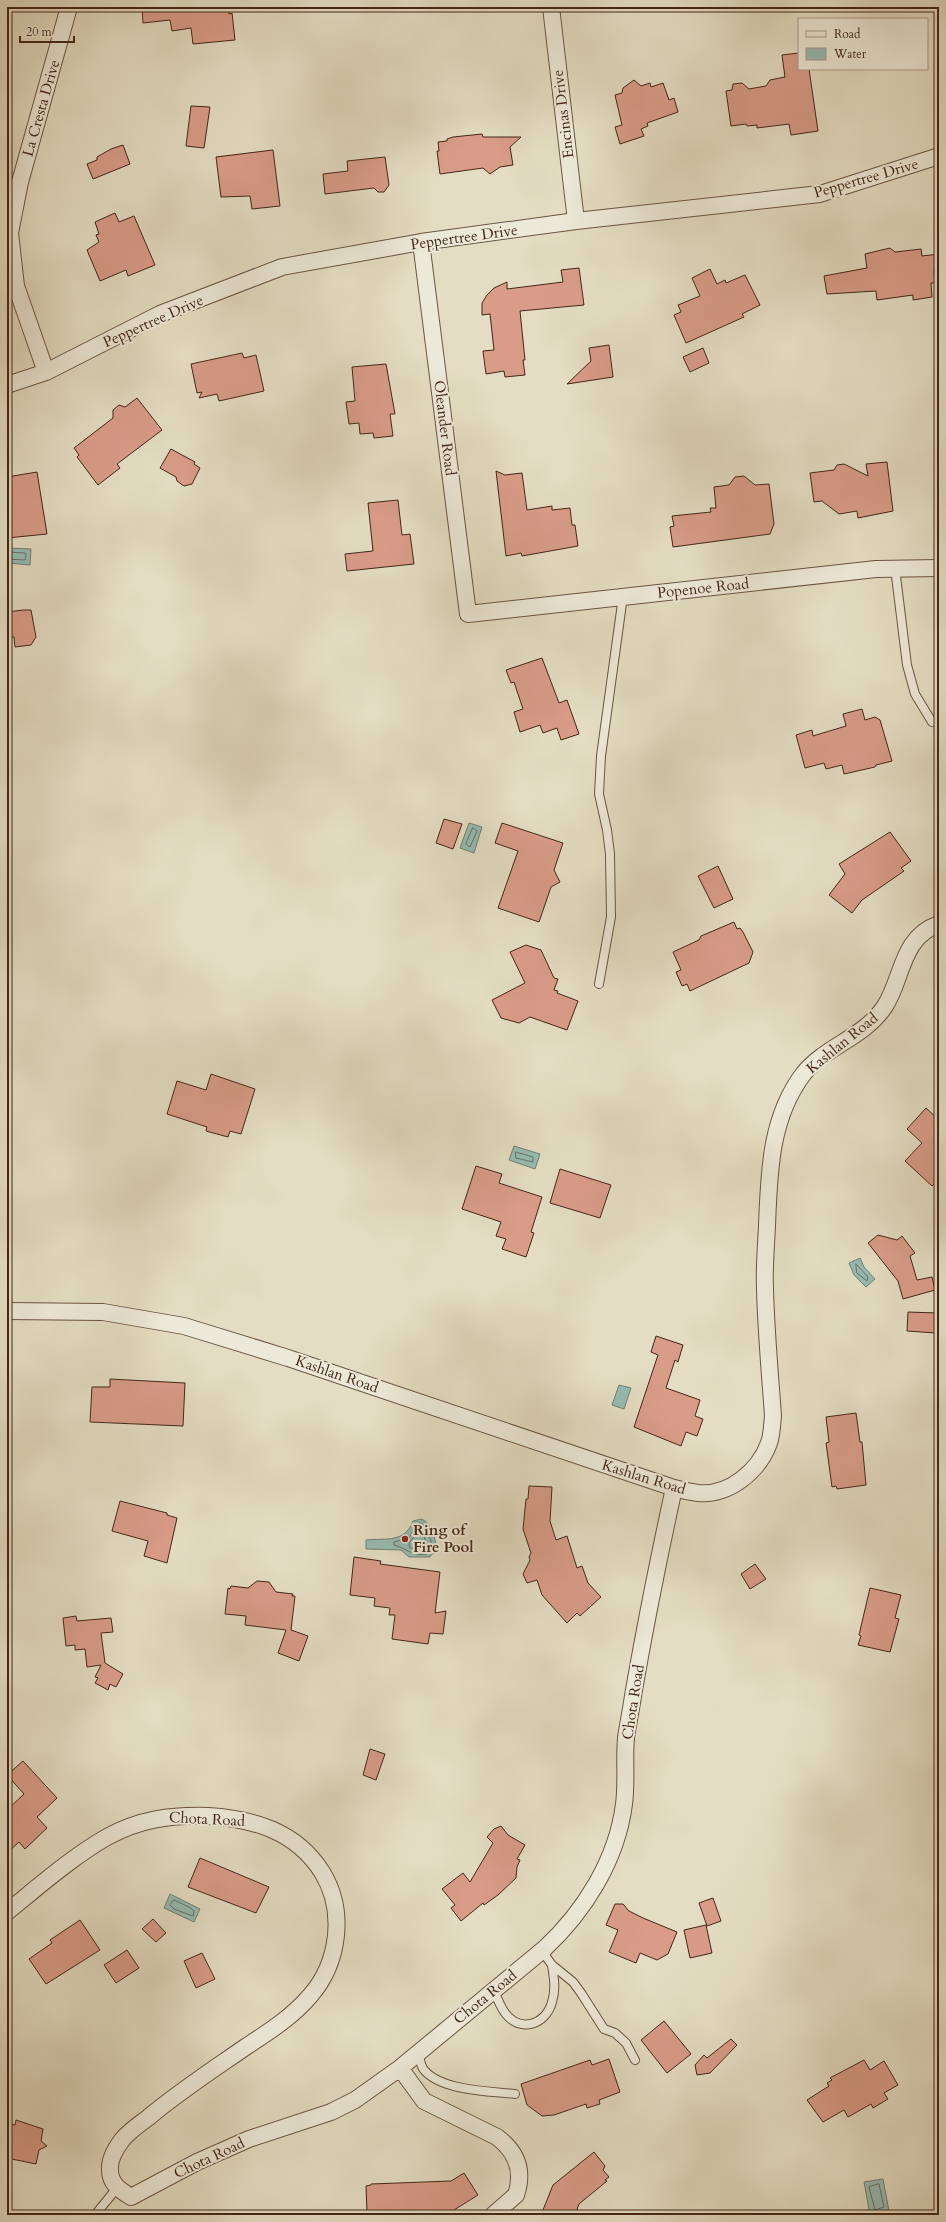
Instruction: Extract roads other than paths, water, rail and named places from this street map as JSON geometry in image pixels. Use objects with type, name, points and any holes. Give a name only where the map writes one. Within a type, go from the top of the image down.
[{"type":"street","name":"La Cresta Drive","points":[[46,372],[16,286],[10,233],[20,182],[69,7]]},
{"type":"street","name":"Encinas Drive","points":[[551,7],[576,221]]},
{"type":"street","name":"Peppertree Drive","points":[[7,385],[46,372],[160,314],[282,267],[422,242],[576,221],[820,194],[939,156]]},
{"type":"street","name":"Oleander Road","points":[[422,242],[468,614]]},
{"type":"street","name":"Popenoe Road","points":[[468,614],[876,569],[939,568]]},
{"type":"street","name":"Kashlan Road","points":[[7,1311],[103,1312],[184,1326],[288,1358],[674,1488],[699,1493],[715,1492],[733,1486],[756,1467],[770,1443],[772,1416],[765,1288],[770,1171],[781,1116],[795,1088],[816,1061],[876,1018],[891,995],[904,957],[912,943],[922,933],[939,924]]},
{"type":"street","name":"Chota Road","points":[[7,1912],[54,1875],[106,1838],[125,1828],[158,1817],[178,1815],[228,1817],[263,1825],[287,1836],[304,1850],[324,1875],[330,1890],[334,1905],[336,1938],[329,1967],[321,1982],[291,2016],[172,2098],[122,2140],[113,2156],[110,2169],[111,2179],[117,2188],[131,2197],[197,2162],[249,2139],[331,2112],[355,2100],[400,2068],[542,1951],[564,1931],[596,1883],[614,1845],[621,1822],[624,1803],[628,1730],[645,1622],[674,1488]]},
{"type":"street","points":[[400,2068],[424,2101],[497,2137],[515,2154],[520,2175],[516,2196],[493,2215]]},
{"type":"lane","points":[[895,568],[907,665],[915,694],[932,722]]},
{"type":"lane","points":[[600,984],[611,917],[610,854],[607,830],[599,794],[600,771],[623,596]]},
{"type":"lane","points":[[542,1951],[552,1965],[573,1982],[604,2029],[615,2033],[626,2043],[635,2060]]},
{"type":"lane","points":[[494,1990],[505,2013],[515,2022],[523,2025],[538,2022],[548,2012],[552,2003],[555,1988],[552,1965]]},
{"type":"lane","points":[[418,2052],[425,2071],[436,2079],[454,2086],[473,2090],[515,2094]]},
{"type":"lane","points":[[95,2215],[117,2188]]},
{"type":"water","points":[[7,548],[31,549],[30,565],[7,563]]},
{"type":"water","points":[[469,823],[482,827],[474,853],[460,848]]},
{"type":"water","points":[[514,1146],[540,1154],[535,1169],[509,1160]]},
{"type":"water","points":[[860,1258],[864,1267],[875,1279],[866,1287],[854,1275],[849,1263]]},
{"type":"water","points":[[619,1385],[631,1388],[624,1409],[612,1405]]},
{"type":"water","name":"Ring of Fire Pool","points":[[421,1519],[430,1527],[437,1549],[436,1553],[432,1554],[430,1557],[409,1557],[401,1550],[366,1549],[366,1540],[388,1539],[400,1536],[410,1528],[413,1521]]},
{"type":"water","points":[[170,1894],[200,1909],[194,1922],[164,1908]]},
{"type":"water","points":[[883,2179],[889,2211],[870,2215],[864,2182]]},
{"type":"place","name":"Ring of Fire Pool","points":[[405,1539]]}]
